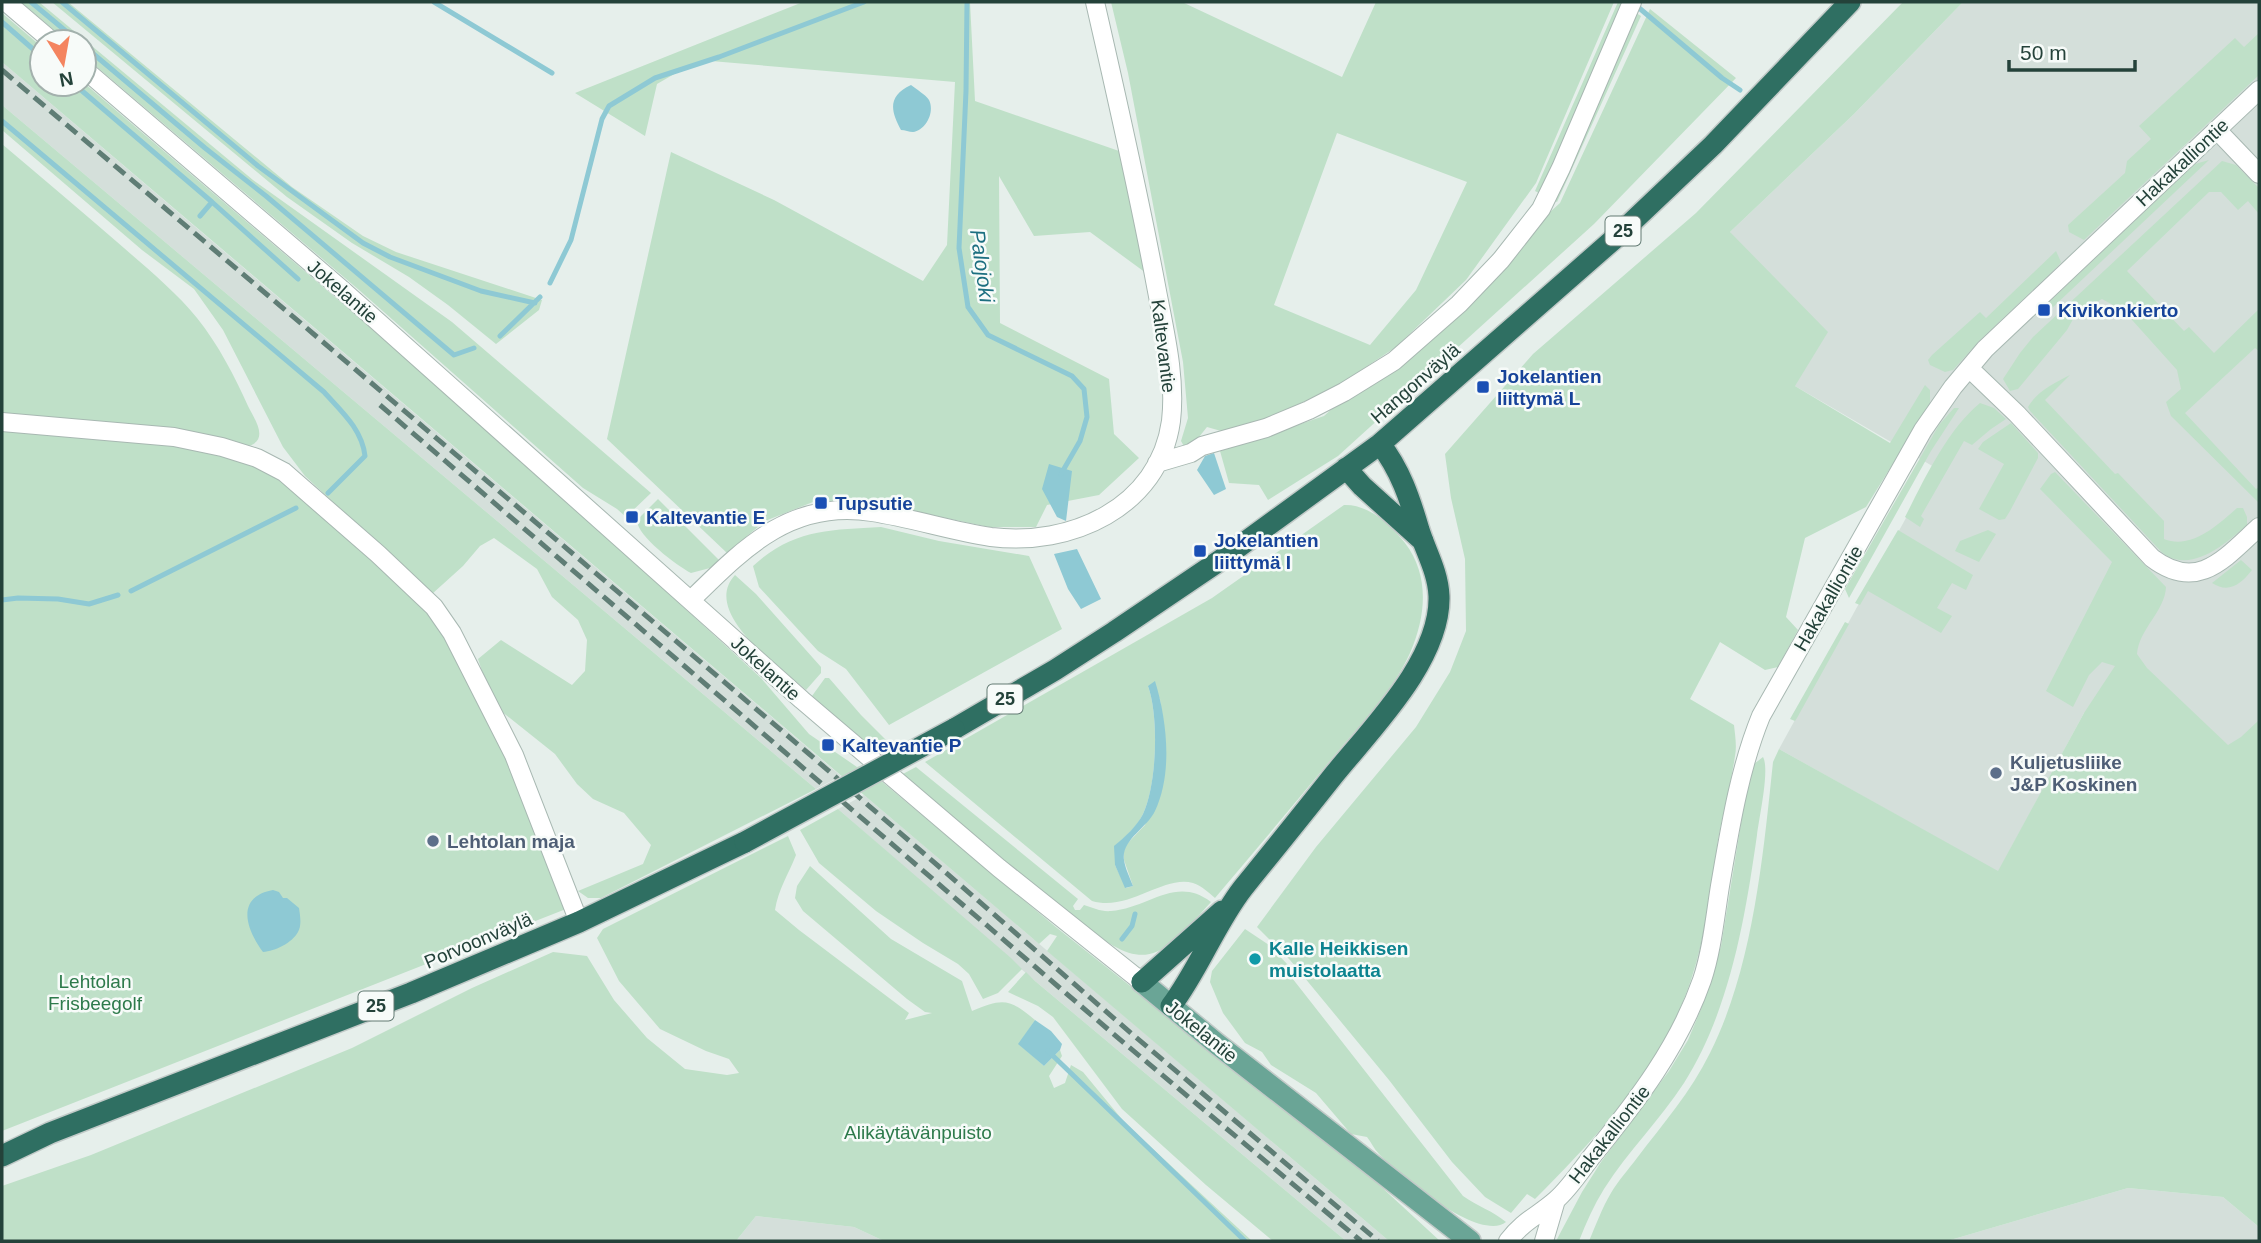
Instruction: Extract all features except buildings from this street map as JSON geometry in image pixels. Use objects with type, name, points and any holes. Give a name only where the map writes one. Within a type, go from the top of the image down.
[{"type":"highway","name":"Hangonväylä","points":[[954,729],[1114,632],[1222,559],[1380,444],[1614,239],[1713,145],[1850,2]]},
{"type":"highway","points":[[1171,1006],[1187,984],[1232,903],[1399,694],[1423,655],[1435,625],[1439,597],[1436,574],[1394,460],[1380,444]]},
{"type":"highway","points":[[1346,468],[1423,541]]},
{"type":"highway","name":"Porvoonväylä","points":[[2,1156],[50,1133],[411,993],[579,922],[745,842],[954,729]]},
{"type":"highway","points":[[1142,982],[1232,903]]},
{"type":"main road","name":"Jokelantie","points":[[1142,982],[1471,1241]]},
{"type":"street","points":[[6,2],[37,28]]},
{"type":"street","name":"Kaltevantie","points":[[691,600],[758,540],[794,519],[828,510],[847,510],[871,512],[993,537],[1047,536],[1076,530],[1099,521],[1128,499],[1157,463],[1171,421],[1170,371],[1150,254],[1094,2]]},
{"type":"street","points":[[1157,463],[1191,453],[1202,446],[1266,428],[1345,392],[1394,361],[1459,304],[1501,260],[1541,209],[1632,2]]},
{"type":"street","name":"Jokelantie","points":[[98,81],[350,296],[802,700],[989,859],[1142,982]]},
{"type":"street","name":"Hakakalliontie","points":[[1508,1241],[1524,1222],[1556,1200],[1643,1091],[1670,1051],[1703,978],[1713,936],[1736,795],[1761,716],[1923,430],[1969,368],[2005,330],[2259,90]]},
{"type":"street","points":[[2217,130],[2259,174]]},
{"type":"street","points":[[1969,368],[2017,414],[2152,558],[2166,569],[2192,573],[2215,566],[2259,527]]},
{"type":"street","points":[[2,422],[174,437],[257,458],[284,472],[424,598],[453,633],[514,755],[579,922]]},
{"type":"street","name":"Hakakalliontie","points":[[1544,1241],[1556,1200]]},
{"type":"shaded area","points":[[1963,2],[2259,2],[2259,740],[2235,763],[2084,713],[1998,872],[1779,749],[1934,467],[1795,386],[1730,232],[1854,114]]},
{"type":"shaded area","points":[[2,62],[28,84],[28,98],[44,98],[841,776],[816,789],[2,105]]},
{"type":"shaded area","points":[[864,795],[1389,1241],[1346,1241],[1035,981],[838,809]]},
{"type":"shaded area","points":[[2128,1188],[2223,1197],[2259,1227],[2259,1241],[1947,1241]]},
{"type":"shaded area","points":[[756,1216],[854,1227],[884,1241],[736,1241]]},
{"type":"green space","points":[[21,2],[39,2],[70,28],[52,28]]},
{"type":"green space","points":[[52,2],[68,2],[292,187],[363,236],[396,252],[542,300],[539,310],[496,344],[409,277],[352,243],[287,197],[98,40],[98,28],[83,28]]},
{"type":"green space","points":[[803,2],[970,2],[975,101],[1119,151],[1146,273],[1090,232],[1034,236],[999,176],[1000,323],[1109,379],[1114,434],[1139,458],[1099,495],[1047,505],[1036,527],[989,527],[859,500],[813,502],[765,521],[727,553],[607,439],[671,152],[774,200],[923,281],[947,245],[955,82],[711,61],[676,73],[657,84],[645,136],[575,93]]},
{"type":"green space","points":[[1111,2],[1182,2],[1342,77],[1376,2],[1614,2],[1536,183],[1466,280],[1396,347],[1334,388],[1261,421],[1221,431],[1207,427],[1191,447],[1185,448],[1181,441],[1188,418],[1183,362],[1128,73]],"holes":[[[1337,133],[1467,182],[1416,290],[1370,345],[1274,305]]]},
{"type":"green space","points":[[1618,2],[1641,16],[1557,202],[1535,191]]},
{"type":"green space","points":[[1903,2],[1963,2],[1854,114],[1730,232],[1828,332],[1795,386],[1890,443],[1925,385],[1930,390],[1930,404],[1866,507],[1805,538],[1786,617],[1798,630],[1778,667],[1765,670],[1720,642],[1690,699],[1734,725],[1736,744],[1704,928],[1691,980],[1679,1012],[1663,1042],[1626,1098],[1605,1125],[1535,1199],[1527,1194],[1511,1213],[1485,1197],[1452,1162],[1389,1080],[1290,960],[1257,927],[1316,847],[1416,727],[1450,672],[1466,631],[1465,559],[1451,498],[1445,454],[1533,354],[1696,213]]},
{"type":"green space","points":[[1650,9],[1736,78],[1594,224],[1338,456],[1268,500],[1259,485],[1229,483],[1220,451],[1324,416],[1560,203]]},
{"type":"green space","points":[[2,13],[28,35],[28,84],[2,62]]},
{"type":"green space","points":[[2259,33],[2259,75],[2084,240],[2069,232],[2068,225],[2125,173],[2127,161],[2151,139],[2139,126],[2235,38],[2244,47]]},
{"type":"green space","points":[[98,51],[253,180],[452,322],[651,493],[626,517],[583,488],[359,290],[98,68]]},
{"type":"green space","points":[[98,95],[349,309],[566,500],[761,678],[809,734],[857,767],[862,765],[1057,928],[1364,1171],[1440,1241],[1389,1241],[1047,951],[1057,936],[1050,934],[1039,944],[44,98],[98,98]]},
{"type":"green space","points":[[2,105],[816,789],[601,898],[588,898],[578,891],[643,864],[651,845],[624,813],[593,799],[577,784],[555,754],[501,711],[478,659],[501,640],[572,685],[585,671],[587,640],[578,620],[552,597],[537,569],[494,538],[480,546],[463,566],[432,594],[305,476],[283,447],[223,330],[194,289],[142,250],[2,130]]},
{"type":"green space","name":"Lehtolan Frisbeegolf","points":[[2,144],[162,282],[189,308],[212,339],[238,384],[257,423],[259,434],[255,443],[249,446],[200,433],[197,447],[262,469],[283,480],[428,607],[465,655],[566,909],[2,1131]]},
{"type":"green space","points":[[2209,160],[2051,309],[2046,305],[2195,164]]},
{"type":"green space","points":[[2222,161],[2236,165],[2259,188],[2259,214],[2248,201],[2238,210],[2221,192],[2209,192],[2127,271],[2184,331],[2189,327],[2214,353],[2259,309],[2259,351],[2255,348],[2185,413],[2256,489],[2259,487],[2259,503],[2171,416],[2166,402],[2181,389],[2177,370],[2124,311],[2102,299],[2077,312],[2067,330],[2018,389],[2010,391],[2003,379],[2033,337]]},
{"type":"green space","points":[[2056,251],[2061,262],[2058,266],[1980,340],[1953,370],[1945,372],[1930,365],[1928,360],[1932,355],[1980,312],[1986,318]]},
{"type":"green space","points":[[2070,375],[2045,400],[2164,521],[2164,539],[2174,542],[2194,539],[2213,528],[2237,508],[2243,508],[2247,525],[2221,546],[2200,557],[2178,560],[2164,554],[2030,411],[2028,407],[2036,396]]},
{"type":"green space","points":[[1980,403],[1994,408],[2006,419],[1972,445],[1964,441],[1921,516],[1924,519],[1920,527],[1905,517],[1947,441]]},
{"type":"green space","points":[[1954,408],[1959,408],[1931,451],[1849,598],[1845,589],[1939,425]]},
{"type":"green space","points":[[2011,423],[2038,453],[2038,458],[2005,519],[1999,520],[1979,509],[2004,464],[1978,449],[1983,442]]},
{"type":"green space","points":[[2055,472],[2166,587],[2165,596],[2139,645],[2137,654],[2147,668],[2228,745],[2259,720],[2259,1227],[2223,1197],[2128,1188],[1947,1241],[1589,1241],[1611,1193],[1694,1081],[1725,1020],[1737,985],[1754,911],[1773,762],[1779,749],[1998,871],[2084,713],[2115,666],[2102,662],[2089,675],[2073,707],[2046,691],[2112,562],[2040,489]]},
{"type":"green space","points":[[658,499],[720,561],[710,568],[691,573],[650,542],[638,526],[637,520]]},
{"type":"green space","points":[[1344,505],[1370,512],[1399,536],[1419,569],[1423,596],[1415,639],[1395,680],[1215,898],[1196,884],[1182,882],[1119,902],[1092,901],[925,762],[1212,598]],"holes":[[[1148,686],[1160,699],[1166,757],[1145,825],[1124,847],[1124,860],[1133,886],[1126,888],[1115,865],[1115,846],[1138,823],[1148,801],[1155,750],[1154,715]]]},
{"type":"green space","points":[[881,527],[939,541],[1029,556],[1062,629],[889,725],[846,669],[818,651],[759,587],[753,566],[768,554],[798,538],[829,531]]},
{"type":"green space","points":[[1898,530],[1973,575],[1966,590],[1952,583],[1937,608],[1952,616],[1941,633],[1868,591],[1860,605],[1855,603]]},
{"type":"green space","points":[[1988,530],[1996,534],[1979,562],[1955,551],[1960,541]]},
{"type":"green space","points":[[2241,560],[2252,570],[2239,583],[2224,588],[2212,583]]},
{"type":"green space","points":[[735,575],[756,594],[821,667],[821,673],[806,690],[763,654],[735,622],[728,606],[727,590]]},
{"type":"green space","points":[[1845,622],[1849,624],[1797,718],[1795,721],[1790,719]]},
{"type":"green space","points":[[825,678],[829,678],[893,747],[878,755],[812,696]]},
{"type":"green space","points":[[1763,757],[1765,782],[1747,899],[1733,963],[1713,1025],[1684,1083],[1604,1189],[1579,1241],[1556,1241],[1601,1162],[1669,1071],[1688,1040],[1721,946],[1745,799],[1754,764]]},
{"type":"green space","points":[[916,767],[1078,899],[1073,906],[1075,910],[1080,910],[1084,905],[1104,911],[1125,909],[1174,892],[1198,895],[1211,902],[1176,939],[1162,949],[1148,954],[1134,954],[1117,948],[1075,919],[901,775]]},
{"type":"green space","points":[[838,809],[1022,969],[998,993],[983,999],[969,974],[958,964],[876,911],[819,863],[800,830]]},
{"type":"green space","name":"Alikäytävänpuisto","points":[[788,836],[796,855],[775,910],[909,1013],[905,1020],[932,1013],[925,1012],[907,999],[803,911],[795,898],[797,886],[810,866],[891,939],[962,981],[972,1011],[999,1002],[1019,1007],[1035,1020],[1019,1044],[1044,1066],[1060,1050],[1062,1056],[1049,1076],[1054,1088],[1065,1083],[1071,1065],[1083,1072],[1125,1123],[1252,1241],[884,1241],[854,1227],[756,1216],[736,1241],[2,1241],[2,1186],[91,1155],[352,1048],[472,988],[553,952],[587,956],[614,1000],[647,1038],[685,1069],[727,1075],[739,1073],[729,1059],[660,1029],[619,981],[597,938],[603,929]]},
{"type":"green space","points":[[1245,929],[1269,945],[1288,965],[1285,969],[1463,1196],[1506,1222],[1494,1226],[1478,1223],[1440,1204],[1389,1164],[1367,1137],[1351,1134],[1316,1093],[1271,1065],[1262,1052],[1245,1043],[1223,1013],[1210,982],[1212,971]]},
{"type":"green space","points":[[1026,972],[1346,1241],[1273,1241],[1206,1185],[1122,1109],[1053,1017],[1038,1006],[1008,992]]},
{"type":"water","points":[[911,85],[929,100],[931,105],[925,124],[913,132],[901,130],[893,110],[898,94]]},
{"type":"water","points":[[1214,453],[1226,489],[1214,495],[1197,470],[1205,456]]},
{"type":"water","points":[[1049,464],[1072,471],[1066,521],[1057,517],[1042,489]]},
{"type":"water","points":[[1077,549],[1101,599],[1081,609],[1068,589],[1054,554]]},
{"type":"water","points":[[1155,681],[1165,729],[1164,780],[1155,811],[1126,846],[1124,860],[1133,886],[1125,888],[1115,865],[1114,846],[1137,823],[1148,801],[1154,768],[1155,732],[1148,686]]},
{"type":"water","points":[[273,890],[299,908],[300,926],[295,936],[287,943],[263,952],[252,934],[247,915],[253,899]]},
{"type":"water","points":[[1035,1020],[1051,1031],[1062,1044],[1060,1050],[1044,1066],[1018,1044]]},
{"type":"waterway","points":[[31,2],[62,28]]},
{"type":"waterway","points":[[62,2],[258,166],[363,243],[390,257],[481,291],[535,303]]},
{"type":"waterway","points":[[434,2],[552,73]]},
{"type":"waterway","points":[[550,283],[571,240],[602,119],[609,106],[655,78],[719,57],[864,2]]},
{"type":"waterway","name":"Palojoki","points":[[967,2],[959,248],[968,307],[988,335],[1072,376],[1084,389],[1087,417],[1080,441],[1061,474]]},
{"type":"waterway","points":[[1638,7],[1740,90]]},
{"type":"waterway","points":[[2,22],[28,45]]},
{"type":"waterway","points":[[98,58],[454,355],[474,348]]},
{"type":"waterway","points":[[90,98],[212,202]]},
{"type":"waterway","points":[[2,121],[324,392],[344,413],[360,437],[365,456],[328,493]]},
{"type":"waterway","points":[[200,216],[212,202],[298,279]]},
{"type":"waterway","points":[[500,336],[540,297]]},
{"type":"waterway","points":[[131,591],[296,508]]},
{"type":"waterway","points":[[2,600],[58,599],[89,604],[118,595]]},
{"type":"waterway","points":[[1122,939],[1132,926],[1135,914]]},
{"type":"waterway","points":[[1048,1051],[1245,1241]]},
{"type":"railway","points":[[2,70],[808,753],[1132,1034],[1378,1241]]},
{"type":"railway","points":[[380,405],[1124,1043],[1361,1241]]},
{"type":"place","name":"Kivikonkierto","points":[[2044,310]]},
{"type":"place","name":"Jokelantien liittymä L","points":[[1483,387]]},
{"type":"place","name":"Tupsutie","points":[[821,503]]},
{"type":"place","name":"Kaltevantie E","points":[[632,517]]},
{"type":"place","name":"Jokelantien liittymä I","points":[[1200,551]]},
{"type":"place","name":"Kaltevantie P","points":[[828,745]]},
{"type":"place","name":"Kuljetusliike J&P Koskinen","points":[[1996,773]]},
{"type":"place","name":"Lehtolan maja","points":[[433,841]]},
{"type":"place","name":"Kalle Heikkisen muistolaatta","points":[[1255,959]]}]
